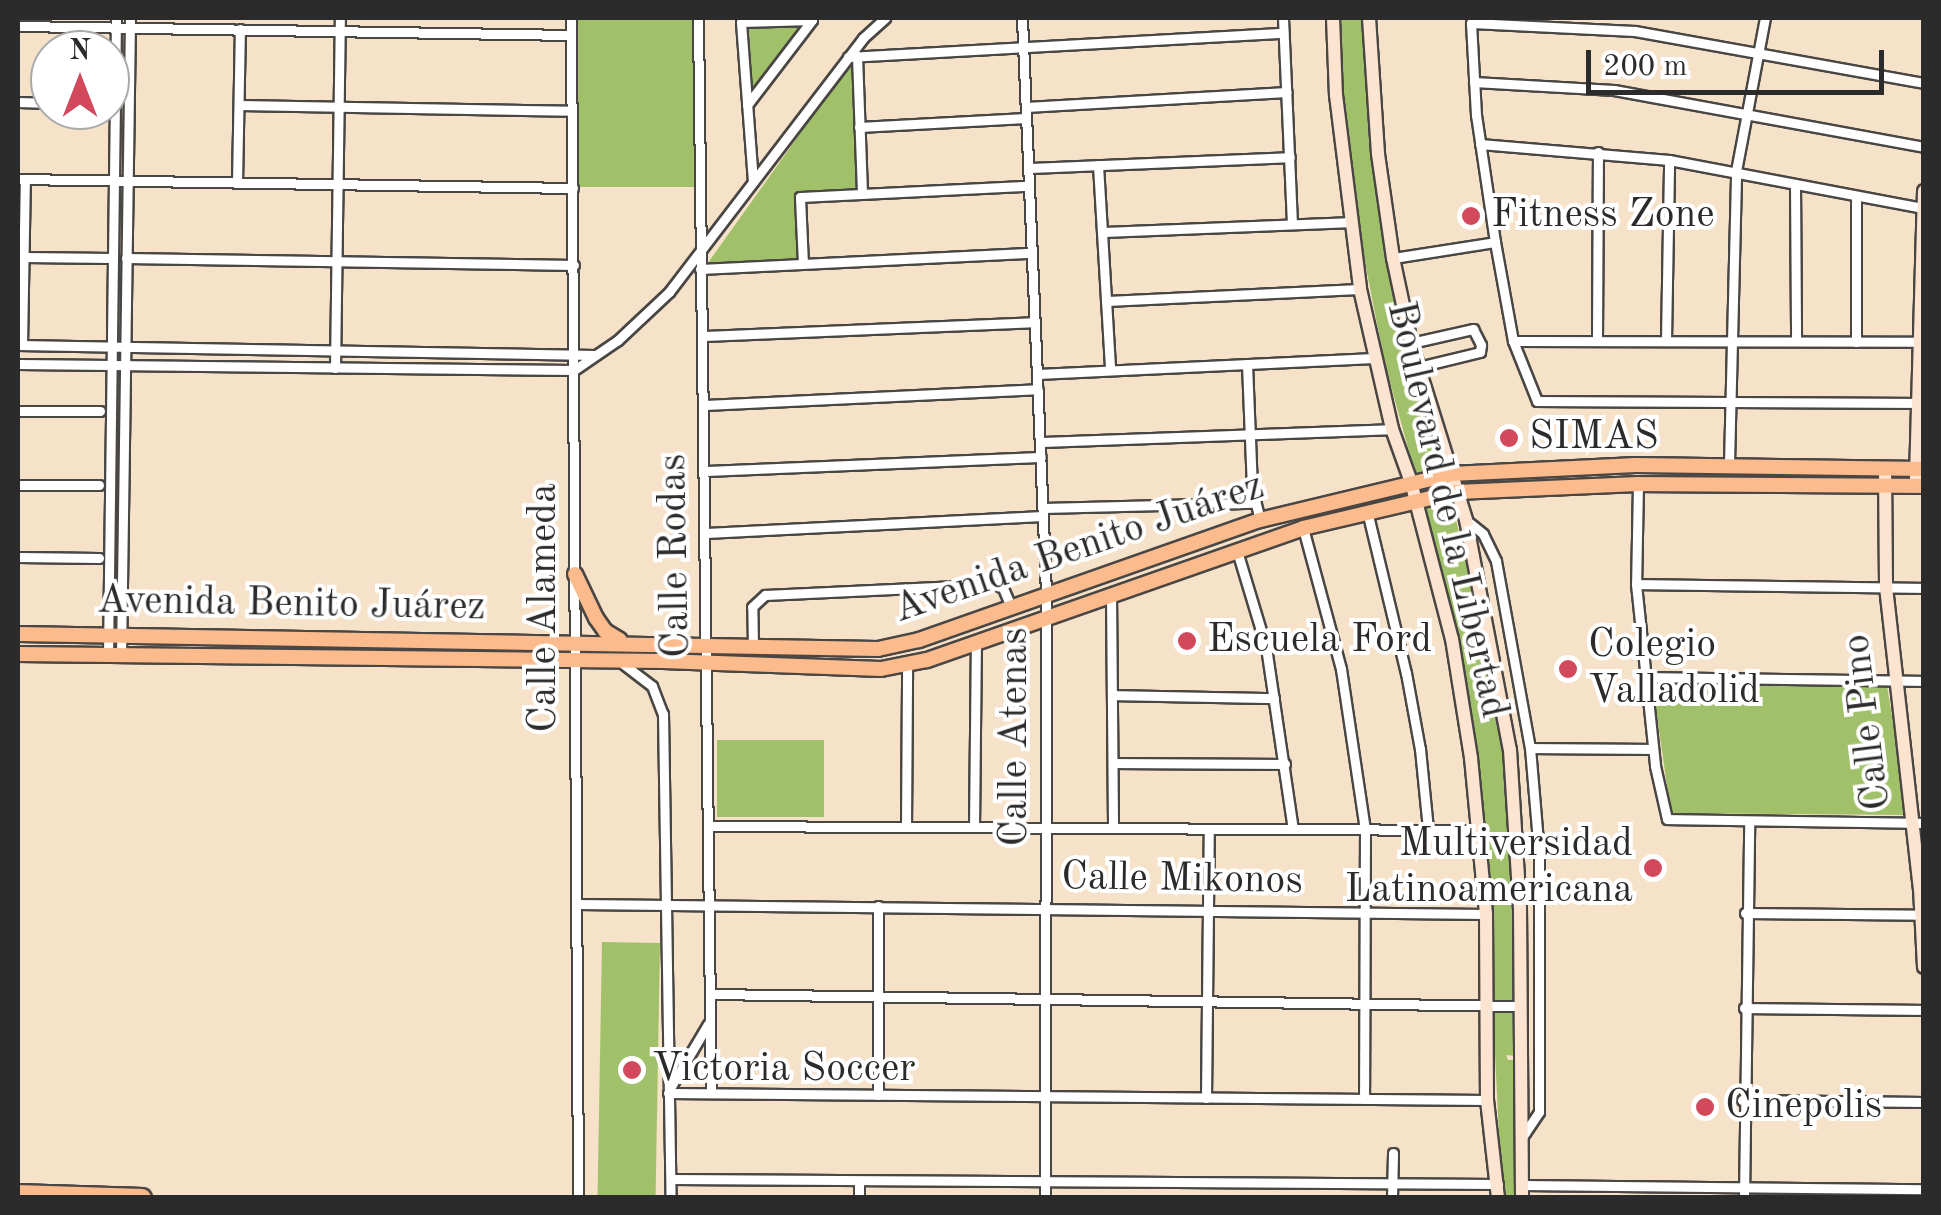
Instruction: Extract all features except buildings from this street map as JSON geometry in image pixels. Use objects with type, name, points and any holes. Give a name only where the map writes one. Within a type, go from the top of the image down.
[{"type":"highway","points":[[18,1194],[142,1198]]},
{"type":"main road","name":"Boulevard de la Libertad","points":[[1334,18],[1349,222],[1360,289],[1392,429],[1416,499],[1452,639],[1479,830],[1486,914],[1487,1100],[1498,1191]]},
{"type":"main road","name":"Boulevard de la Libertad","points":[[1369,18],[1378,154],[1393,258],[1411,343],[1466,520],[1510,750],[1519,845],[1522,1191]]},
{"type":"main road","points":[[1920,486],[1924,191]]},
{"type":"main road","name":"Avenida Benito Juárez","points":[[18,634],[888,648],[1260,520],[1451,474],[1510,468],[1730,464],[1920,469]]},
{"type":"main road","name":"Calle Pino","points":[[1885,469],[1886,588],[1918,823],[1924,967]]},
{"type":"main road","name":"Avenida Benito Juárez","points":[[18,654],[618,660],[856,670],[907,665],[1303,528],[1416,499],[1457,492],[1638,484],[1920,486]]},
{"type":"main road","points":[[574,574],[604,631],[625,642]]},
{"type":"street","points":[[335,368],[340,18]]},
{"type":"street","name":"Calle Alameda","points":[[571,18],[578,1198]]},
{"type":"street","name":"Calle Rodas","points":[[698,18],[711,1093]]},
{"type":"street","points":[[18,364],[574,370],[644,318],[687,270],[885,18]]},
{"type":"street","name":"Calle Atenas","points":[[1022,18],[1046,594],[1045,1198]]},
{"type":"street","points":[[1282,18],[1292,224]]},
{"type":"street","points":[[1730,464],[1736,171],[1765,18]]},
{"type":"street","points":[[747,106],[812,20],[741,22],[747,106],[753,183]]},
{"type":"street","points":[[1921,403],[1538,400],[1514,341],[1495,242],[1480,144],[1471,23],[1533,21],[1635,31],[1924,83]]},
{"type":"street","points":[[18,26],[130,22],[240,30],[572,35]]},
{"type":"street","points":[[114,656],[130,22]]},
{"type":"street","points":[[238,182],[240,30]]},
{"type":"street","points":[[852,56],[1283,32]]},
{"type":"street","points":[[852,56],[862,194]]},
{"type":"street","points":[[1474,82],[1614,90],[1924,147]]},
{"type":"street","points":[[859,127],[1287,92]]},
{"type":"street","points":[[239,105],[572,112]]},
{"type":"street","points":[[113,130],[110,366],[115,635]]},
{"type":"street","points":[[1480,144],[1669,160],[1922,208]]},
{"type":"street","points":[[1597,339],[1598,152]]},
{"type":"street","points":[[1029,168],[1290,157]]},
{"type":"street","points":[[1666,340],[1669,160]]},
{"type":"street","points":[[1098,165],[1110,370]]},
{"type":"street","points":[[573,188],[21,179],[24,257],[20,345],[597,355]]},
{"type":"street","points":[[1795,184],[1796,341]]},
{"type":"street","points":[[803,264],[800,197],[1030,186]]},
{"type":"street","points":[[1856,196],[1856,342]]},
{"type":"street","points":[[1102,232],[1349,222]]},
{"type":"street","points":[[1393,258],[1495,242]]},
{"type":"street","points":[[687,270],[1032,252]]},
{"type":"street","points":[[24,257],[112,258]]},
{"type":"street","points":[[126,258],[574,265]]},
{"type":"street","points":[[1106,301],[1360,289]]},
{"type":"street","points":[[703,336],[1035,322]]},
{"type":"street","points":[[1411,343],[1473,330],[1481,345],[1480,352],[1418,367]]},
{"type":"street","points":[[1514,341],[1922,342]]},
{"type":"street","points":[[1037,374],[1375,358]]},
{"type":"street","points":[[1247,364],[1253,503],[1260,520]]},
{"type":"street","points":[[704,405],[1038,389]]},
{"type":"street","points":[[18,410],[100,410]]},
{"type":"street","points":[[1040,442],[1392,429]]},
{"type":"street","points":[[705,471],[1041,457]]},
{"type":"street","points":[[18,484],[100,485]]},
{"type":"street","points":[[1638,484],[1636,584],[1653,749],[1667,820],[1918,823]]},
{"type":"street","points":[[706,533],[1253,503]]},
{"type":"street","points":[[1367,511],[1409,692],[1428,830]]},
{"type":"street","points":[[1466,520],[1483,534],[1496,561],[1530,748],[1539,854],[1540,1112],[1522,1138]]},
{"type":"street","points":[[1303,528],[1341,669],[1365,829],[1364,1099]]},
{"type":"street","points":[[1237,551],[1266,647],[1293,829]]},
{"type":"street","points":[[18,557],[99,558]]},
{"type":"street","points":[[753,646],[753,602],[764,595],[995,584],[1002,588],[1011,606]]},
{"type":"street","points":[[1636,584],[1924,588]]},
{"type":"street","points":[[1112,594],[1113,828]]},
{"type":"street","points":[[974,827],[976,642]]},
{"type":"street","points":[[618,660],[652,686],[662,702],[671,1198]]},
{"type":"street","points":[[906,827],[907,665]]},
{"type":"street","points":[[1646,677],[1924,680]]},
{"type":"street","points":[[1112,695],[1274,698]]},
{"type":"street","points":[[1530,748],[1653,749]]},
{"type":"street","points":[[1113,763],[1285,764]]},
{"type":"street","points":[[1744,1193],[1742,1100],[1749,820]]},
{"type":"street","points":[[708,826],[1479,830]]},
{"type":"street","points":[[1206,1098],[1208,828]]},
{"type":"street","name":"Calle Mikonos","points":[[578,904],[1486,914]]},
{"type":"street","points":[[878,906],[878,1095]]},
{"type":"street","points":[[1746,912],[1923,915]]},
{"type":"street","points":[[710,994],[1521,1006]]},
{"type":"street","points":[[1744,1008],[1924,1010]]},
{"type":"street","points":[[668,1092],[710,1020]]},
{"type":"street","points":[[668,1092],[1487,1100]]},
{"type":"street","points":[[1742,1100],[1924,1102]]},
{"type":"street","points":[[1392,1198],[1393,1154]]},
{"type":"street","points":[[671,1180],[1392,1184],[1498,1191]]},
{"type":"street","points":[[858,1198],[859,1180]]},
{"type":"street","points":[[1522,1191],[1744,1193],[1924,1189]]},
{"type":"green space","points":[[572,18],[697,18],[697,187],[572,187]]},
{"type":"green space","points":[[1339,18],[1364,18],[1382,225],[1400,325],[1441,469],[1415,473],[1385,364],[1361,242],[1338,55]]},
{"type":"green space","points":[[810,21],[747,104],[742,23]]},
{"type":"green space","points":[[851,62],[863,195],[797,201],[799,262],[705,267]]},
{"type":"green space","points":[[1452,502],[1502,722],[1510,799],[1515,1056],[1506,1055],[1508,1060],[1520,1060],[1518,1197],[1502,1197],[1482,787],[1459,648],[1424,506]]},
{"type":"green space","points":[[1652,682],[1887,686],[1908,815],[1671,813]]},
{"type":"green space","points":[[717,740],[824,740],[824,817],[717,817]]},
{"type":"green space","name":"Victoria Soccer","points":[[602,942],[660,943],[656,1198],[598,1197]]},
{"type":"place","name":"Fitness Zone","points":[[1471,216]]},
{"type":"place","name":"SIMAS","points":[[1509,438]]},
{"type":"place","name":"Escuela Ford","points":[[1187,641]]},
{"type":"place","name":"Colegio Valladolid","points":[[1568,669]]},
{"type":"place","name":"Multiversidad Latinoamericana","points":[[1653,868]]},
{"type":"place","name":"Victoria Soccer","points":[[632,1070]]},
{"type":"place","name":"Cinepolis","points":[[1705,1107]]}]
